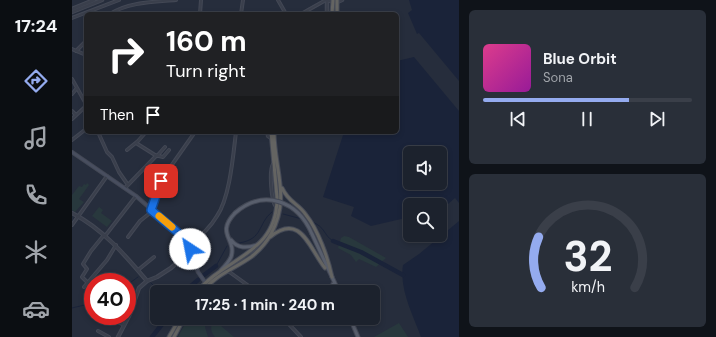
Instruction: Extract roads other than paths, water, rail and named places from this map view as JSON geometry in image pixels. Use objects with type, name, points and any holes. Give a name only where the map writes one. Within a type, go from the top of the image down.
[{"type":"highway","points":[[332,12],[333,0]]},
{"type":"highway","points":[[337,0],[337,12]]},
{"type":"highway","points":[[202,285],[221,270],[243,257],[258,244],[272,223],[277,207],[271,134]]},
{"type":"highway","points":[[268,238],[276,224],[280,212],[282,197],[274,134]]},
{"type":"highway","points":[[280,182],[286,197],[302,209],[309,218],[327,260],[332,277]]},
{"type":"highway","points":[[208,285],[227,270],[251,256],[268,238],[281,229],[289,228],[296,230],[304,237],[325,268]]},
{"type":"highway","points":[[169,337],[176,325]]},
{"type":"highway","points":[[174,337],[180,325]]},
{"type":"main road","points":[[72,152],[136,196],[182,236],[190,246],[198,272],[205,282]]},
{"type":"main road","points":[[221,270],[230,260],[232,255],[232,246],[227,236],[226,229],[228,221],[236,213],[254,204],[266,202],[278,203],[289,207],[298,214],[305,223],[335,285]]},
{"type":"main road","points":[[236,213],[228,227],[230,240],[234,244],[243,247],[258,244]]},
{"type":"main road","points":[[311,234],[325,268],[334,285]]},
{"type":"main road","points":[[352,325],[357,337]]},
{"type":"street","points":[[72,9],[94,0]]},
{"type":"street","points":[[72,12],[102,0]]},
{"type":"street","points":[[86,12],[119,0]]},
{"type":"street","points":[[115,12],[120,9],[140,4],[176,0]]},
{"type":"street","points":[[200,12],[201,0]]},
{"type":"street","points":[[241,12],[243,0]]},
{"type":"street","points":[[278,0],[285,12]]},
{"type":"street","points":[[327,0],[327,12]]},
{"type":"street","points":[[305,12],[327,0],[335,3],[342,0]]},
{"type":"street","points":[[88,5],[90,10]]},
{"type":"street","points":[[72,18],[84,13]]},
{"type":"street","points":[[76,51],[84,43]]},
{"type":"street","points":[[72,49],[84,54]]},
{"type":"street","points":[[72,79],[84,101]]},
{"type":"street","points":[[72,94],[77,88]]},
{"type":"street","points":[[72,119],[84,107]]},
{"type":"street","points":[[72,111],[76,115]]},
{"type":"street","points":[[72,140],[84,131]]},
{"type":"street","points":[[99,134],[107,152],[112,157],[119,172],[128,185]]},
{"type":"street","points":[[127,150],[144,134]]},
{"type":"street","points":[[128,237],[140,222],[149,214],[164,176],[195,134]]},
{"type":"street","points":[[136,295],[139,288],[147,281],[166,272],[180,259],[185,250],[207,230],[221,210],[229,178],[236,134]]},
{"type":"street","points":[[268,134],[271,138]]},
{"type":"street","points":[[136,143],[156,156],[163,157],[170,150]]},
{"type":"street","points":[[125,188],[165,147]]},
{"type":"street","points":[[72,225],[107,176]]},
{"type":"street","points":[[85,273],[87,269],[83,263],[136,196]]},
{"type":"street","points":[[72,213],[105,235],[116,245],[147,281]]},
{"type":"street","points":[[96,273],[107,260],[116,245]]},
{"type":"street","points":[[138,270],[154,257]]},
{"type":"street","points":[[227,270],[247,285]]},
{"type":"street","points":[[118,337],[124,325]]},
{"type":"street","points":[[290,325],[301,337]]},
{"type":"street","points":[[98,331],[109,337]]},
{"type":"water","points":[[409,0],[459,0],[459,81],[419,33],[417,34],[408,13],[412,10]]},
{"type":"water","points":[[414,57],[459,111],[459,203],[455,198],[447,205],[447,198],[403,198],[403,219],[371,226],[351,216],[354,207],[323,197],[343,134],[399,134],[399,61]]},
{"type":"water","points":[[459,221],[459,337],[421,337],[405,293],[402,274],[403,265],[434,242],[447,242],[447,231]]},
{"type":"waterway","points":[[239,243],[253,238],[272,212]]},
{"type":"waterway","points":[[283,214],[302,219]]},
{"type":"waterway","points":[[312,222],[320,226],[327,236],[333,241]]},
{"type":"waterway","points":[[333,241],[361,252],[403,275]]},
{"type":"waterway","points":[[216,266],[227,246]]},
{"type":"waterway","points":[[204,275],[216,266]]},
{"type":"waterway","points":[[192,285],[198,280]]},
{"type":"waterway","points":[[72,308],[84,305]]},
{"type":"waterway","points":[[152,337],[161,325]]}]
